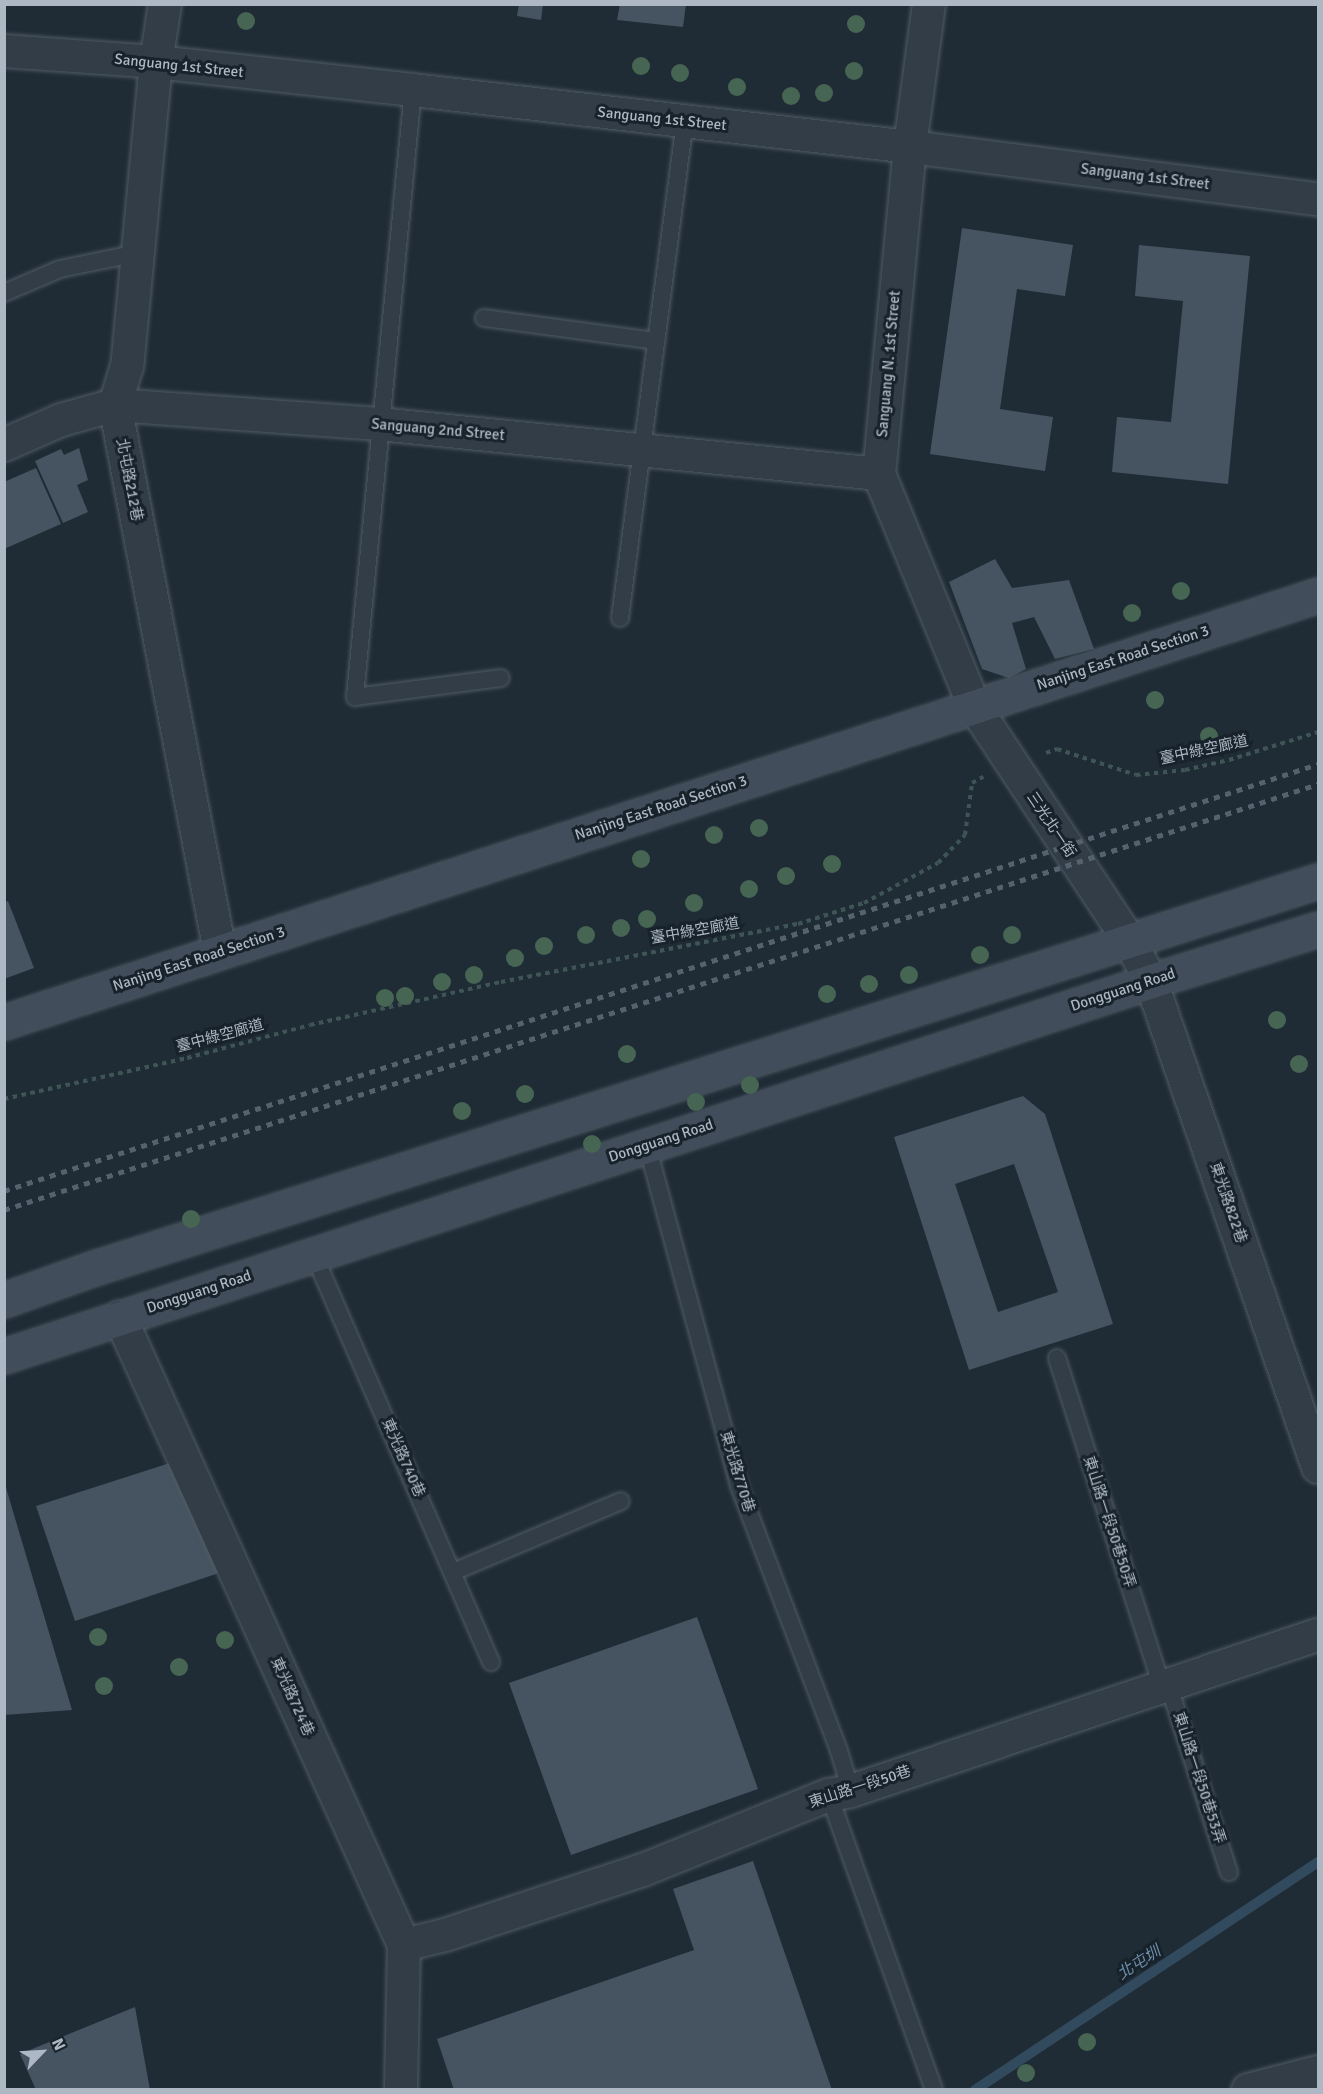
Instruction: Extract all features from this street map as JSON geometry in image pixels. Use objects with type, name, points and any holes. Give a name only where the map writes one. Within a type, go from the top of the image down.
[{"type":"street","name":"北屯路212巷","points":[[165,4],[156,62],[127,366],[115,405],[220,952]]},
{"type":"street","name":"Sanguang N. 1st Street","points":[[929,4],[910,147],[879,474],[974,706]]},
{"type":"street","name":"Sanguang 1st Street","points":[[4,51],[156,62],[413,90],[910,147],[1318,199]]},
{"type":"street","name":"Sanguang 2nd Street","points":[[4,445],[61,420],[115,405],[379,424],[879,474]]},
{"type":"street","name":"Nanjing East Road Section 3","points":[[4,1022],[1318,595]]},
{"type":"street","name":"三光北一街","points":[[974,706],[1130,942]]},
{"type":"street","points":[[4,1300],[94,1268],[1130,942],[1318,880]]},
{"type":"street","name":"Dongguang Road","points":[[4,1356],[1151,981],[1318,929]]},
{"type":"street","name":"東光路822巷","points":[[1130,942],[1151,981],[1318,1467]]},
{"type":"street","name":"東光路724巷","points":[[120,1317],[404,1945],[402,2090]]},
{"type":"street","name":"東山路一段50巷","points":[[404,1945],[445,1935],[643,1870],[840,1793],[1318,1635]]},
{"type":"street","points":[[1248,2090],[1318,2072]]},
{"type":"lane","points":[[413,90],[379,424],[355,697],[501,678]]},
{"type":"lane","points":[[620,618],[685,121]]},
{"type":"lane","points":[[4,293],[60,269],[138,253]]},
{"type":"lane","points":[[484,318],[656,341]]},
{"type":"lane","name":"東光路770巷","points":[[647,1145],[739,1486],[839,1751],[840,1793],[934,2090]]},
{"type":"lane","name":"東光路740巷","points":[[314,1255],[492,1662]]},
{"type":"lane","name":"東山路一段50巷50弄","points":[[1057,1358],[1162,1687]]},
{"type":"lane","points":[[453,1572],[621,1501]]},
{"type":"lane","name":"東山路一段50巷53弄","points":[[1162,1687],[1173,1699],[1229,1872]]},
{"type":"path","name":"臺中綠空廊道","points":[[4,1099],[193,1057],[310,1025],[501,982],[798,924],[864,903],[938,863],[965,835],[972,783],[1011,765],[1057,750],[1136,775],[1185,770],[1229,760],[1318,732]]},
{"type":"building","points":[[519,4],[543,4],[541,20],[517,16]]},
{"type":"building","points":[[620,4],[686,4],[683,27],[617,20]]},
{"type":"building","points":[[962,228],[1073,245],[1065,296],[1017,289],[1000,409],[1053,417],[1045,471],[930,454]]},
{"type":"building","points":[[1139,245],[1250,256],[1228,484],[1112,472],[1117,417],[1171,422],[1183,301],[1135,296]]},
{"type":"building","points":[[79,448],[88,480],[77,485],[88,512],[63,523],[35,461],[61,449],[64,455]]},
{"type":"building","points":[[36,468],[61,524],[4,549],[4,482]]},
{"type":"building","points":[[995,559],[1012,588],[1069,580],[1094,649],[1055,659],[1034,617],[1012,623],[1026,669],[1009,678],[982,669],[949,582]]},
{"type":"building","points":[[8,901],[34,968],[4,979],[4,903]]},
{"type":"building","points":[[1023,1096],[1045,1114],[1113,1324],[969,1370],[894,1137]],"holes":[[[1014,1164],[1058,1292],[998,1312],[955,1184]]]},
{"type":"building","points":[[173,1462],[219,1573],[75,1621],[36,1506]]},
{"type":"building","points":[[5,1484],[12,1508],[72,1710],[4,1715]]},
{"type":"building","points":[[697,1617],[758,1789],[571,1855],[509,1683]]},
{"type":"building","points":[[753,1861],[832,2090],[454,2090],[437,2039],[694,1950],[673,1889]]},
{"type":"building","points":[[135,2007],[150,2090],[36,2090],[20,2054]]},
{"type":"waterway","name":"北屯圳","points":[[975,2090],[1318,1862]]},
{"type":"railway","points":[[4,1191],[1318,764]]},
{"type":"railway","points":[[4,1210],[1318,784]]}]
